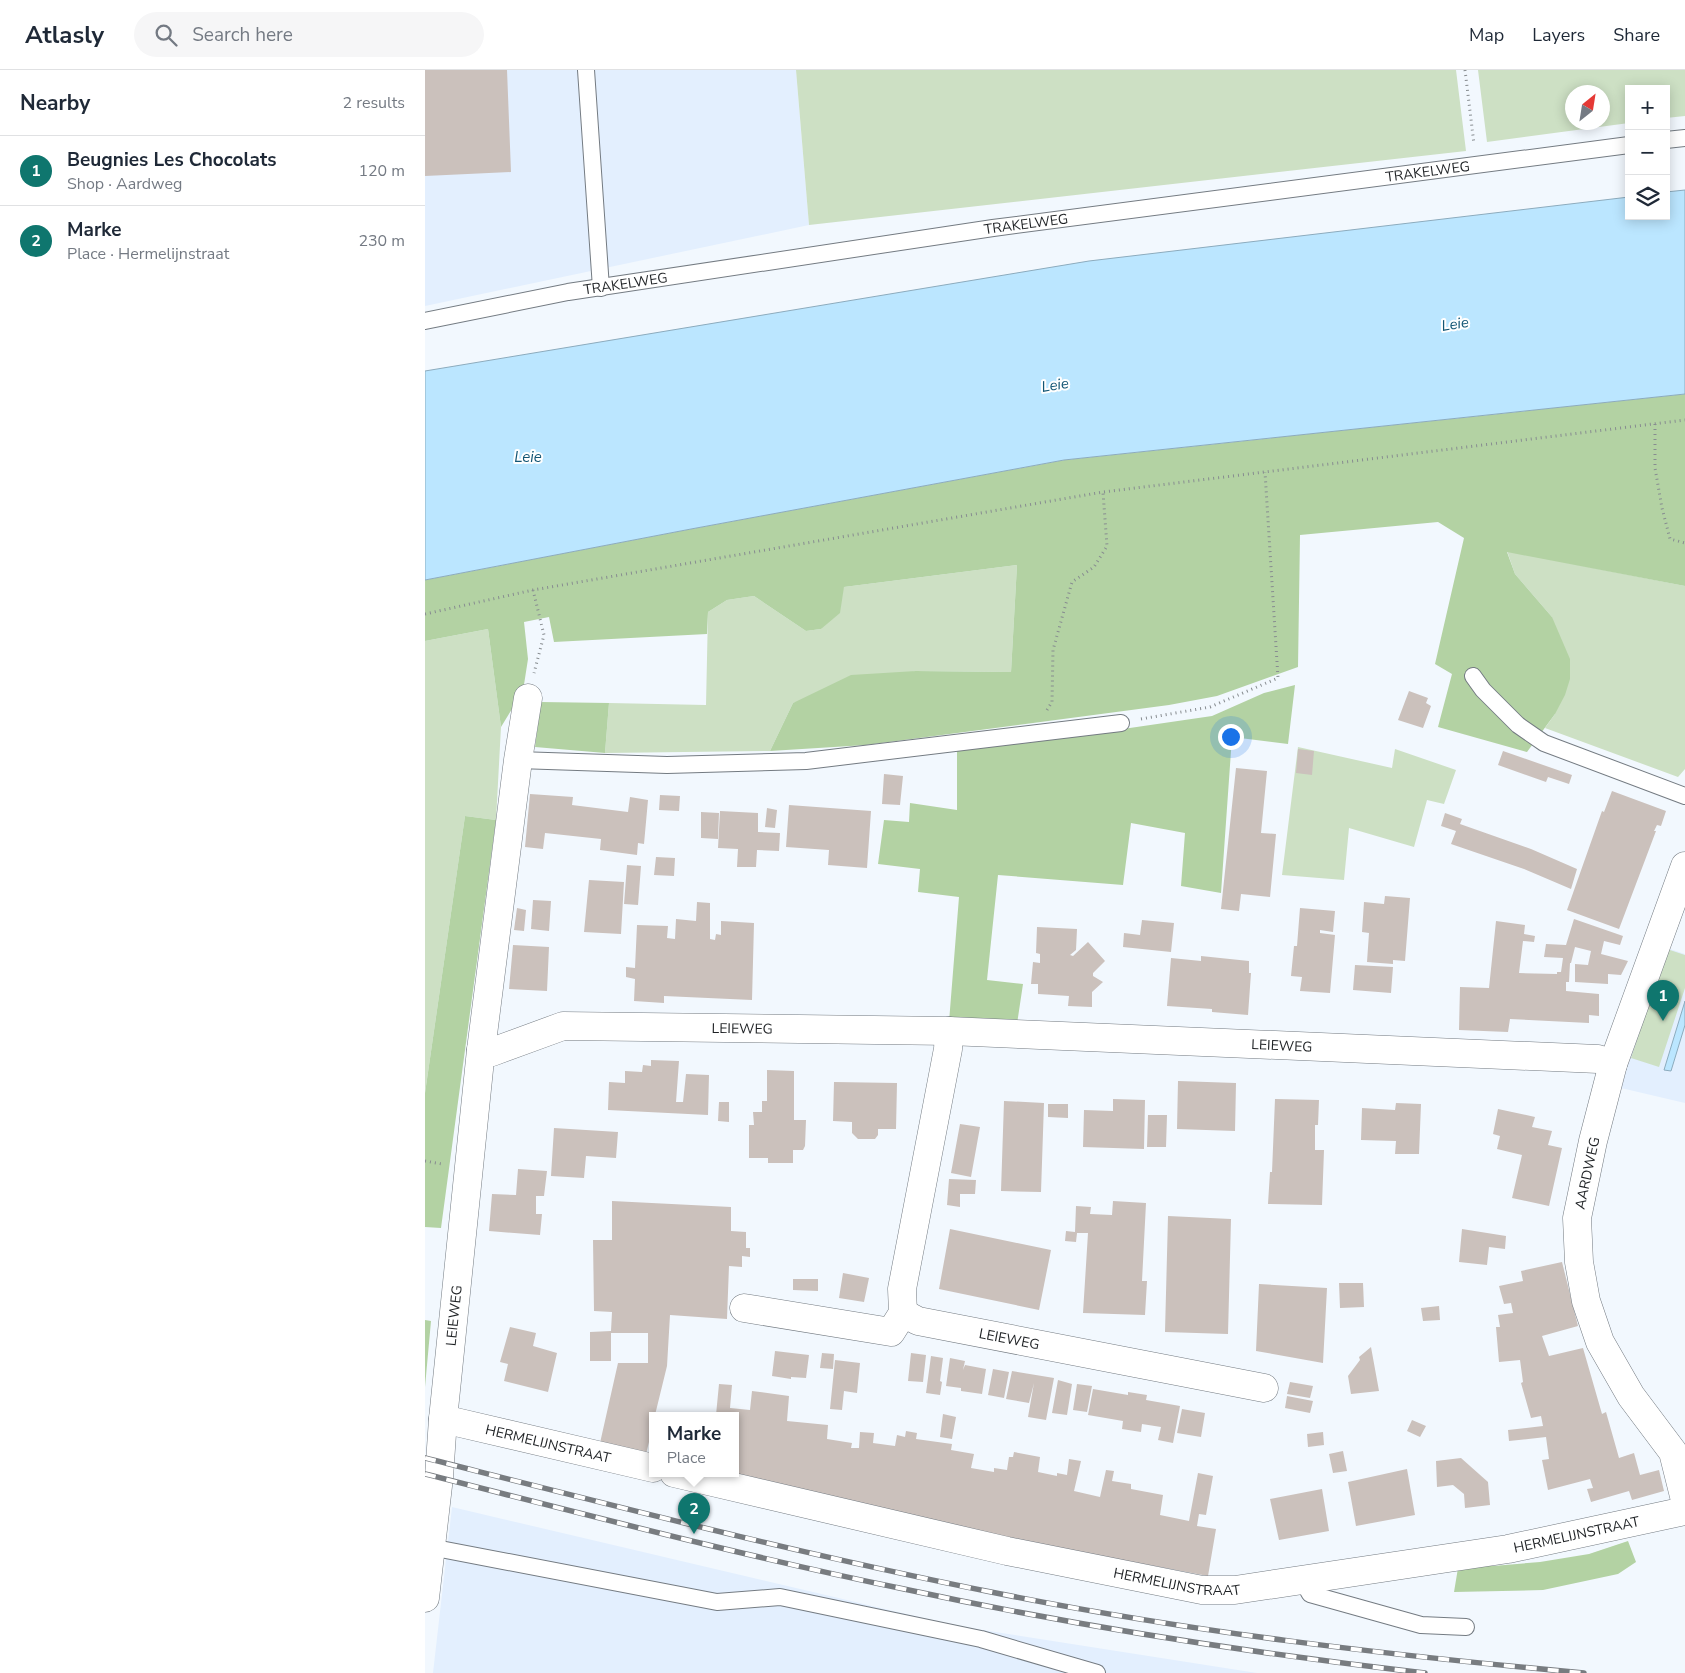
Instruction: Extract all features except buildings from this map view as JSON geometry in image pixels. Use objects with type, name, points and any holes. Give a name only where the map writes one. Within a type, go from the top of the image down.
[{"type":"street","name":"LEIEWEG","points":[[425,1586],[439,1477],[443,1419],[481,1050],[518,760],[528,698]]},
{"type":"street","name":"AARDWEG","points":[[1685,866],[1613,1064],[1593,1141],[1577,1218],[1579,1262],[1585,1301],[1600,1342],[1631,1396],[1673,1452],[1681,1469],[1685,1500]]},
{"type":"street","name":"LEIEWEG","points":[[481,1050],[492,1052],[563,1026],[949,1031],[1598,1059],[1613,1064]]},
{"type":"street","points":[[744,1308],[891,1332],[903,1313],[902,1289],[948,1049],[949,1031]]},
{"type":"street","name":"LEIEWEG","points":[[903,1313],[918,1321],[1265,1388]]},
{"type":"street","name":"HERMELIJNSTRAAT","points":[[443,1419],[649,1467]]},
{"type":"street","name":"HERMELIJNSTRAAT","points":[[691,1477],[1007,1551],[1202,1590],[1235,1590],[1508,1549],[1685,1511]]},
{"type":"lane","points":[[586,70],[601,288]]},
{"type":"lane","points":[[1670,140],[1685,138]]},
{"type":"lane","name":"TRAKELWEG","points":[[425,321],[568,292],[993,228],[1625,145]]},
{"type":"lane","points":[[1473,676],[1483,690],[1518,725],[1544,743],[1685,796]]},
{"type":"lane","points":[[518,760],[667,765],[806,761],[1121,723]]},
{"type":"lane","points":[[430,1547],[717,1602],[780,1597],[981,1640],[1097,1673]]},
{"type":"lane","points":[[1303,1580],[1310,1594],[1421,1624],[1466,1627]]},
{"type":"path","points":[[1465,70],[1476,164]]},
{"type":"path","points":[[425,614],[533,590],[1103,492],[1685,420]]},
{"type":"path","points":[[1655,424],[1655,468],[1662,508],[1670,539],[1685,542]]},
{"type":"path","points":[[1121,723],[1210,706],[1277,678],[1265,472]]},
{"type":"path","points":[[1031,734],[1053,702],[1053,650],[1072,582],[1094,568],[1107,546],[1103,492]]},
{"type":"path","points":[[528,698],[544,634],[533,590]]},
{"type":"shaded area","points":[[425,70],[796,70],[809,225],[425,306]]},
{"type":"shaded area","points":[[1664,947],[1685,954],[1685,1103],[1621,1088]]},
{"type":"shaded area","points":[[452,1507],[957,1626],[1257,1673],[433,1673]]},
{"type":"green space","points":[[796,70],[1456,70],[1466,151],[809,225]]},
{"type":"green space","points":[[1478,70],[1685,70],[1685,116],[1670,118],[1670,85],[1625,85],[1625,124],[1610,126],[1610,85],[1565,85],[1565,130],[1577,130],[1487,142]]},
{"type":"green space","points":[[1685,394],[1685,586],[1507,552],[1515,574],[1552,617],[1570,659],[1570,679],[1565,695],[1555,714],[1527,752],[1438,727],[1452,674],[1435,664],[1464,538],[1438,522],[1300,535],[1298,667],[1217,696],[1169,705],[866,745],[770,751],[793,703],[851,675],[916,671],[1011,672],[1017,565],[844,587],[840,613],[821,629],[806,631],[754,596],[727,600],[708,612],[707,634],[554,642],[549,617],[524,622],[528,659],[523,691],[501,727],[488,629],[425,641],[425,580],[1064,460]]},
{"type":"green space","points":[[1507,551],[1685,586],[1685,769],[1678,777],[1545,728],[1555,714],[1552,617],[1515,574]]},
{"type":"green space","points":[[1017,565],[1011,672],[916,671],[793,703],[770,751],[605,753],[609,703],[706,705],[708,612],[727,600],[754,596],[806,631],[821,629],[844,587]]},
{"type":"green space","points":[[488,629],[501,727],[496,820],[465,816],[425,1093],[425,641]]},
{"type":"green space","points":[[1295,685],[1288,744],[1232,737],[1221,893],[1181,886],[1185,833],[1131,823],[1123,885],[998,875],[987,980],[1023,984],[1017,1024],[949,1022],[959,897],[918,892],[920,869],[878,864],[884,820],[909,822],[910,803],[957,810],[957,749],[1027,743],[1212,716],[1264,693]]},
{"type":"green space","points":[[541,702],[609,703],[605,753],[535,747]]},
{"type":"green space","points":[[1298,747],[1392,768],[1395,749],[1456,770],[1444,804],[1427,800],[1414,847],[1349,828],[1344,880],[1282,875]]},
{"type":"green space","points":[[465,816],[496,820],[441,1228],[425,1227],[425,1093]]},
{"type":"green space","points":[[1667,949],[1685,955],[1685,988],[1659,1067],[1631,1058]]},
{"type":"green space","points":[[425,1320],[431,1321],[425,1387]]},
{"type":"green space","points":[[1628,1541],[1636,1562],[1618,1574],[1543,1590],[1454,1592],[1458,1568],[1540,1562],[1589,1554]]},
{"type":"water","name":"Leie","points":[[1685,190],[1685,394],[1064,460],[425,580],[425,371],[1089,261],[1625,197],[1625,220],[1670,220],[1670,192]]},
{"type":"water","points":[[1685,1001],[1685,1025],[1671,1071],[1664,1070]]},
{"type":"railway","points":[[425,1458],[853,1563],[1069,1607],[1289,1641],[1584,1673]]},
{"type":"railway","points":[[425,1474],[724,1549],[1033,1615],[1098,1627],[1294,1657],[1425,1673]]},
{"type":"place","name":"Beugnies Les Chocolats","points":[[1663,1021]]},
{"type":"place","name":"Marke","points":[[694,1534]]}]
